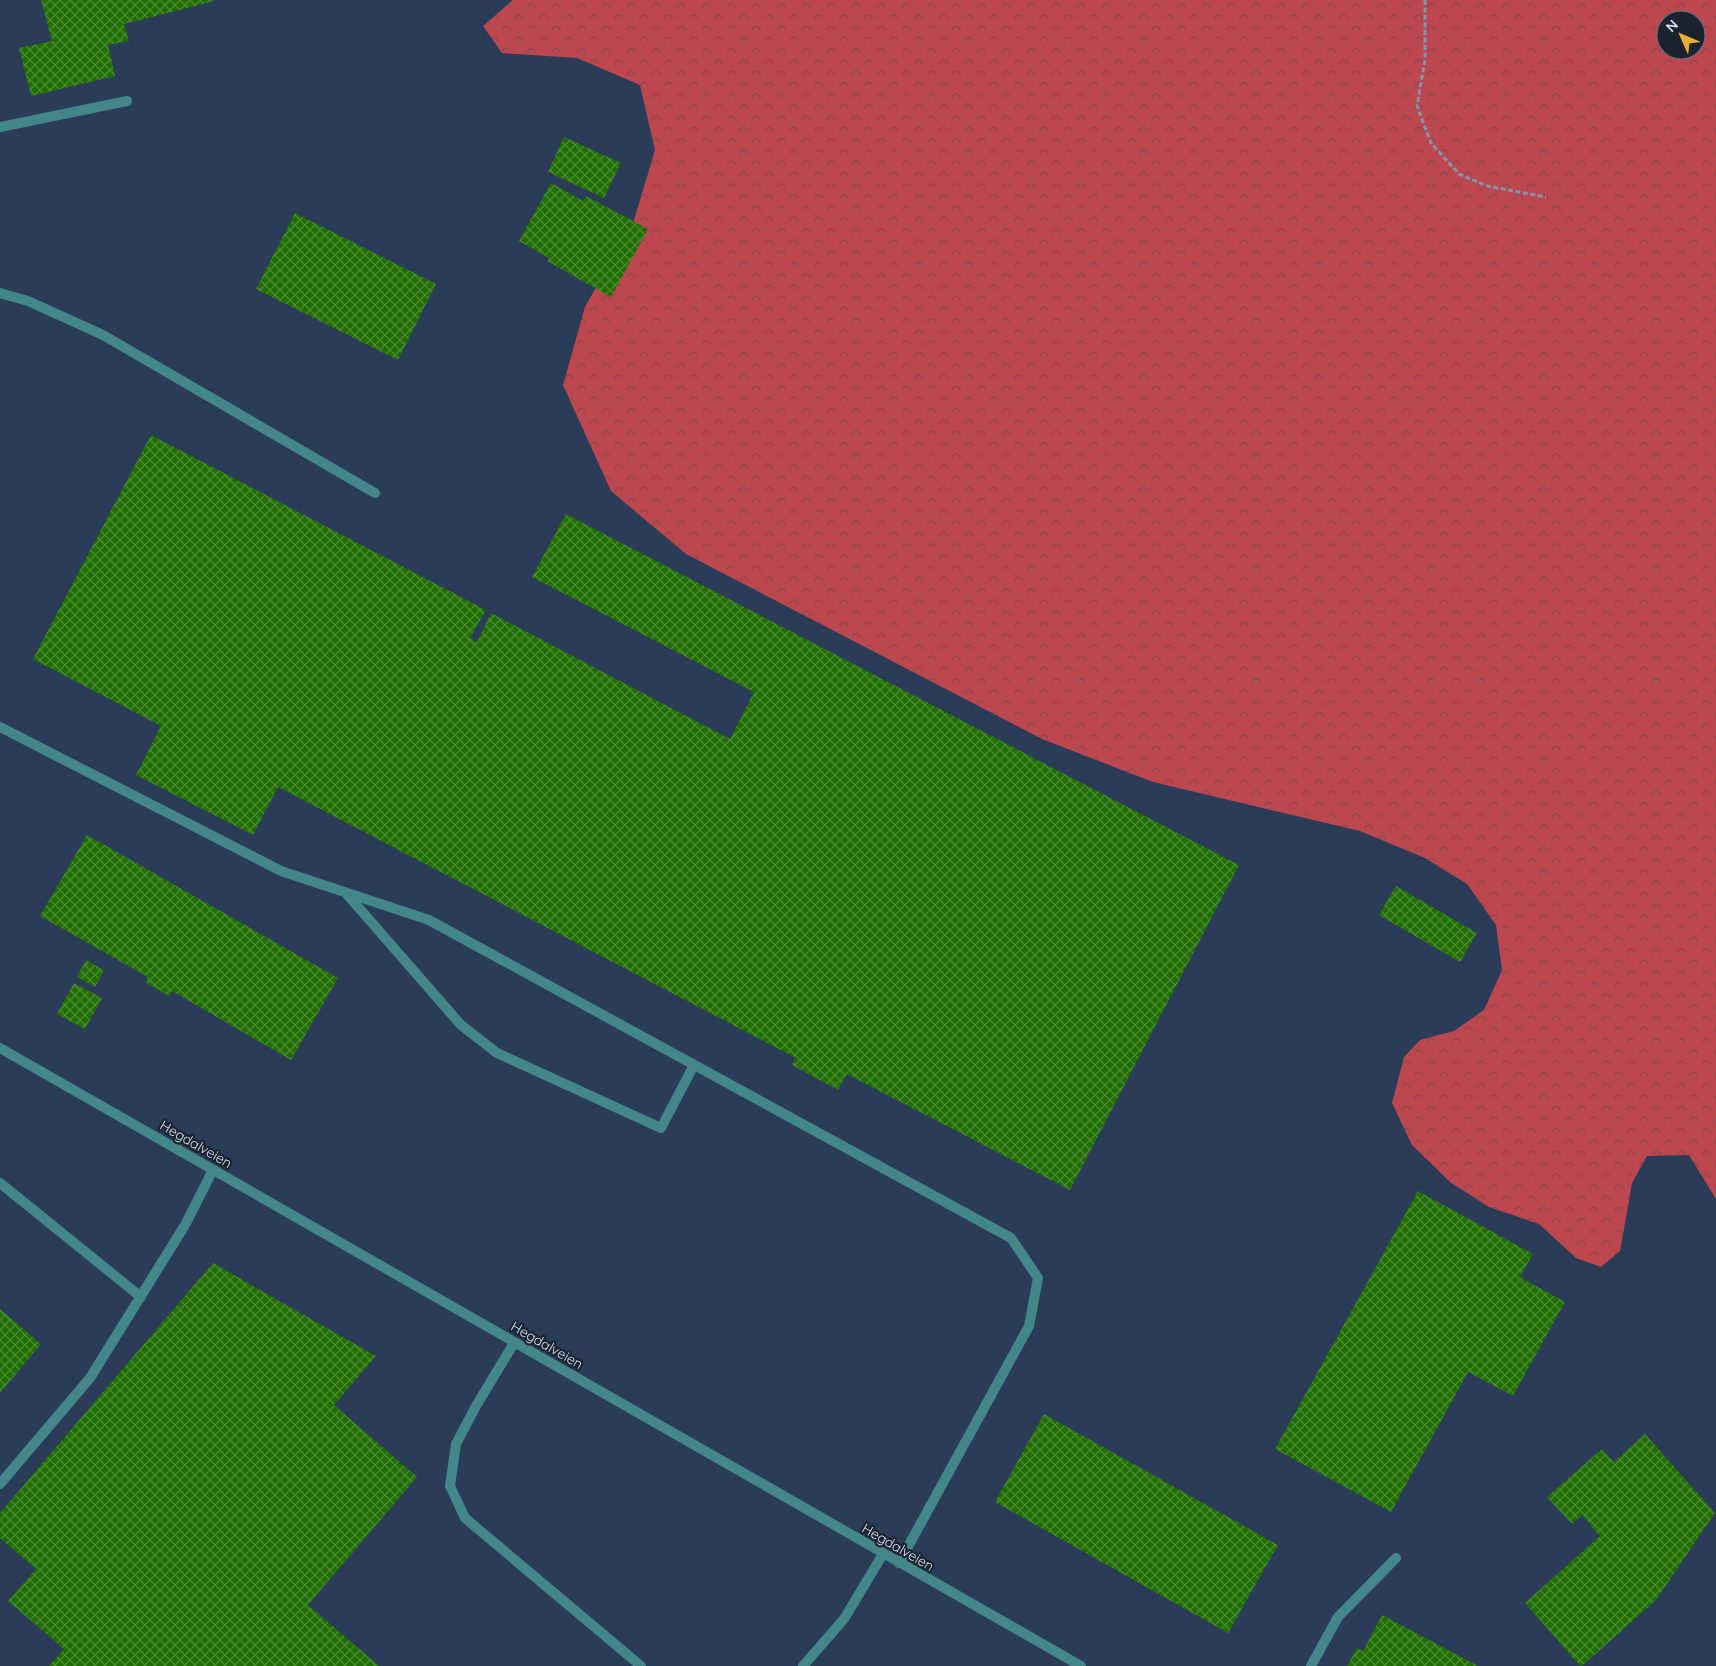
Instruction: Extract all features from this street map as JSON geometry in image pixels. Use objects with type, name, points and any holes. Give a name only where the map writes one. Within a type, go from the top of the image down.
[{"type":"street","points":[[0,127],[127,101]]},
{"type":"street","points":[[0,293],[28,302],[103,335],[374,493]]},
{"type":"street","points":[[0,727],[281,871],[429,920],[1011,1238],[1038,1278],[1029,1326],[899,1563]]},
{"type":"street","points":[[344,892],[460,1025],[497,1053],[661,1128],[694,1065]]},
{"type":"street","name":"Hegdalveien","points":[[0,1048],[1081,1666]]},
{"type":"street","points":[[0,1484],[90,1378],[185,1225],[213,1170]]},
{"type":"street","points":[[0,1183],[141,1297]]},
{"type":"street","points":[[514,1343],[476,1406],[456,1444],[450,1486],[465,1518],[640,1666]]},
{"type":"street","points":[[803,1666],[844,1618],[883,1554]]},
{"type":"street","points":[[1311,1666],[1338,1617],[1396,1558]]},
{"type":"path","points":[[1425,0],[1425,60],[1417,106],[1431,143],[1459,174],[1486,186],[1546,197]]},
{"type":"green space","points":[[513,0],[1716,0],[1716,1199],[1689,1155],[1647,1156],[1632,1183],[1620,1251],[1601,1267],[1576,1258],[1539,1224],[1489,1207],[1450,1182],[1412,1145],[1392,1103],[1404,1057],[1420,1040],[1454,1031],[1484,1010],[1502,970],[1496,925],[1467,884],[1425,858],[1360,831],[1153,782],[1042,739],[686,554],[611,491],[563,385],[585,307],[634,220],[655,150],[640,85],[577,58],[502,53],[483,26]]},
{"type":"building","points":[[41,0],[215,1],[124,24],[129,41],[108,45],[115,76],[31,96],[19,48],[52,41]]},
{"type":"building","points":[[564,137],[621,163],[604,198],[548,172]]},
{"type":"building","points":[[551,183],[583,201],[586,196],[648,229],[611,297],[547,261],[549,258],[519,241]]},
{"type":"building","points":[[295,213],[436,284],[398,360],[256,289]]},
{"type":"building","points":[[151,435],[486,610],[470,638],[477,642],[491,613],[730,739],[754,692],[532,577],[566,514],[1239,865],[1070,1190],[847,1074],[838,1090],[792,1065],[796,1058],[278,787],[253,835],[136,775],[161,726],[33,659]]},
{"type":"building","points":[[87,835],[338,978],[291,1060],[172,991],[169,996],[145,982],[148,977],[40,916]]},
{"type":"building","points":[[1396,886],[1477,933],[1460,962],[1379,915]]},
{"type":"building","points":[[86,960],[104,970],[95,987],[77,977]]},
{"type":"building","points":[[74,983],[102,998],[85,1029],[57,1014]]},
{"type":"building","points":[[1418,1191],[1533,1254],[1520,1277],[1565,1302],[1513,1396],[1468,1372],[1391,1512],[1275,1449]]},
{"type":"building","points":[[213,1263],[376,1356],[334,1405],[417,1477],[308,1605],[379,1666],[49,1666],[64,1649],[8,1601],[36,1569],[0,1538],[0,1513]]},
{"type":"building","points":[[0,1309],[41,1344],[0,1393]]},
{"type":"building","points":[[1044,1414],[1278,1545],[1228,1633],[995,1502]]},
{"type":"building","points":[[1645,1434],[1715,1513],[1656,1600],[1580,1666],[1525,1603],[1600,1536],[1582,1515],[1572,1524],[1547,1497],[1602,1449],[1614,1462]]},
{"type":"building","points":[[1382,1615],[1478,1666],[1347,1666],[1357,1648],[1363,1651]]}]
